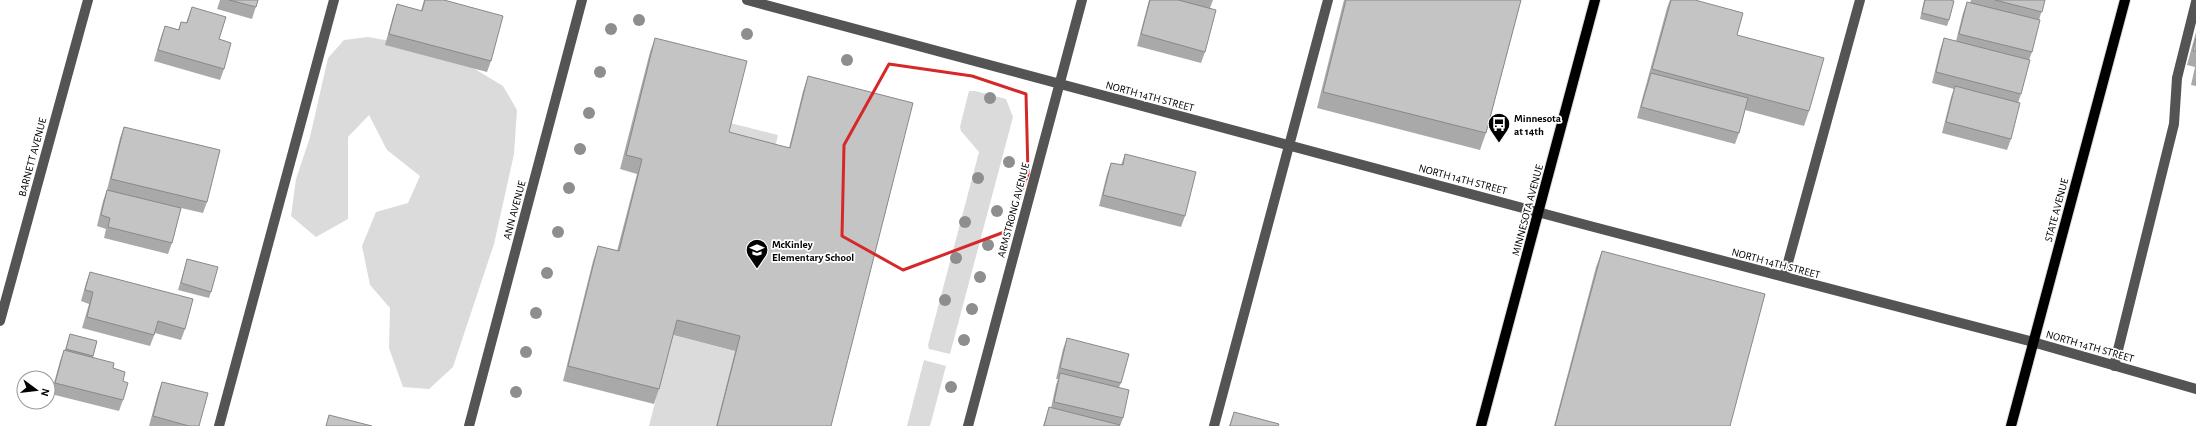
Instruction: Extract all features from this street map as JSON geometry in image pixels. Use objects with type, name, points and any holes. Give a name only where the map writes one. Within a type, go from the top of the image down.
[{"type":"main road","name":"MINNESOTA AVENUE","points":[[1481,426],[1595,0]]},
{"type":"main road","name":"STATE AVENUE","points":[[2010,426],[2125,0]]},
{"type":"street","name":"BARNETT AVENUE","points":[[0,321],[88,0]]},
{"type":"street","points":[[219,426],[334,0]]},
{"type":"street","name":"ANN AVENUE","points":[[469,426],[582,0]]},
{"type":"street","name":"NORTH 14TH STREET","points":[[747,0],[2033,342],[2196,389]]},
{"type":"street","name":"ARMSTRONG AVENUE","points":[[968,426],[1082,0]]},
{"type":"street","points":[[1214,426],[1328,0]]},
{"type":"street","points":[[1784,277],[1860,0]]},
{"type":"street","points":[[2114,366],[2174,124],[2177,78],[2196,2]]},
{"type":"highlighted area","points":[[889,64],[972,76],[1026,94],[1028,174],[1007,231],[903,270],[842,236],[844,145]]},
{"type":"shaded area","points":[[368,37],[418,46],[465,63],[503,86],[517,110],[514,154],[494,244],[453,367],[429,389],[403,387],[389,348],[390,308],[370,285],[362,246],[376,212],[408,203],[420,176],[387,150],[369,115],[348,137],[348,219],[316,237],[291,216],[296,179],[310,137],[328,58],[344,40]]},
{"type":"shaded area","points":[[969,91],[975,91],[1006,99],[1013,117],[950,354],[929,349],[928,345],[979,152],[961,131],[960,127]]},
{"type":"shaded area","points":[[730,123],[778,135],[772,160],[724,147]]},
{"type":"shaded area","points":[[672,335],[735,351],[716,426],[649,426]]},
{"type":"shaded area","points":[[924,360],[946,366],[930,426],[907,426]]},
{"type":"building","points":[[229,0],[258,0],[256,7]]},
{"type":"building","points":[[425,0],[444,0],[503,16],[491,61],[389,34],[397,4],[422,11]]},
{"type":"building","points":[[1150,0],[1178,0],[1216,10],[1205,52],[1141,34]]},
{"type":"building","points":[[1346,0],[1521,0],[1486,133],[1323,92]]},
{"type":"building","points":[[1671,0],[1695,0],[1743,13],[1737,35],[1824,58],[1809,111],[1652,69]]},
{"type":"building","points":[[1925,0],[1954,1],[1949,20],[1922,13]]},
{"type":"building","points":[[1995,0],[2045,0],[2042,12]]},
{"type":"building","points":[[1967,2],[2040,20],[2032,52],[1959,34]]},
{"type":"building","points":[[192,7],[226,17],[219,39],[231,43],[224,69],[158,50],[165,26],[179,30],[181,22],[187,23]]},
{"type":"building","name":"McKinley Elementary School","points":[[655,38],[747,61],[729,132],[778,145],[790,148],[808,76],[913,103],[831,426],[717,426],[740,336],[677,320],[659,389],[568,366],[598,246],[619,251],[642,159],[626,155]]},
{"type":"building","points":[[1944,38],[2030,60],[2021,94],[1936,72]]},
{"type":"building","points":[[2196,38],[2196,51],[2193,51]]},
{"type":"building","points":[[1651,73],[1748,98],[1739,133],[1641,107]]},
{"type":"building","points":[[1955,86],[2020,103],[2011,139],[1946,122]]},
{"type":"building","points":[[124,127],[220,150],[207,202],[111,179]]},
{"type":"building","points":[[1125,154],[1196,172],[1185,216],[1103,195],[1111,163],[1123,165]]},
{"type":"building","points":[[107,190],[181,208],[172,243],[108,227],[110,218],[101,215]]},
{"type":"building","points":[[1602,251],[1765,294],[1730,426],[1555,426]]},
{"type":"building","points":[[187,259],[218,267],[211,292],[181,283]]},
{"type":"building","points":[[90,272],[193,299],[185,329],[158,321],[154,335],[87,317],[93,292],[85,290]]},
{"type":"building","points":[[70,334],[97,341],[93,356],[66,349]]},
{"type":"building","points":[[1067,338],[1129,354],[1121,383],[1060,368]]},
{"type":"building","points":[[64,350],[114,363],[113,368],[125,372],[123,381],[128,383],[123,400],[56,383]]},
{"type":"building","points":[[1060,373],[1129,390],[1123,418],[1054,402]]},
{"type":"building","points":[[162,382],[208,393],[199,426],[189,426],[153,416]]},
{"type":"building","points":[[1049,407],[1120,425],[1044,426]]},
{"type":"building","points":[[1234,412],[1279,424],[1278,426],[1230,426]]},
{"type":"building","points":[[329,415],[372,426],[326,426]]},
{"type":"place","name":"Minnesota at 14th","points":[[1499,144]]},
{"type":"place","name":"McKinley Elementary School","points":[[757,270]]}]
